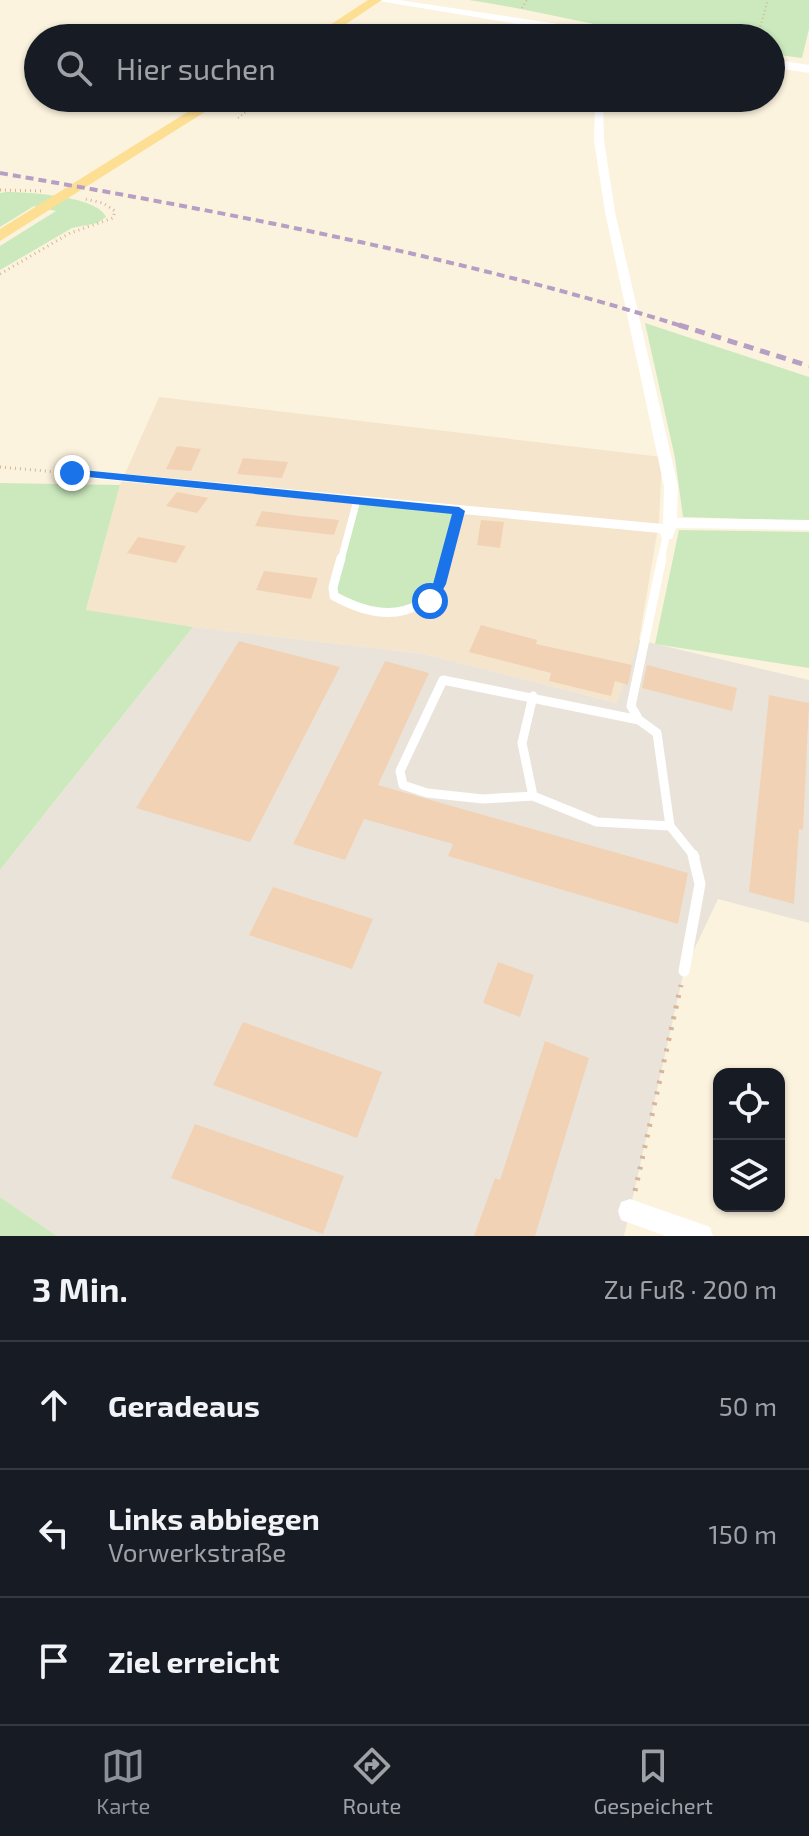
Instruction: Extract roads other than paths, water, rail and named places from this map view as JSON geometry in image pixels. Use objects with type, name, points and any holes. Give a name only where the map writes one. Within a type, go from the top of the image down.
[{"type":"main road","points":[[338,24],[377,0],[406,2],[534,24]]},
{"type":"main road","points":[[347,18],[406,2]]},
{"type":"main road","points":[[785,65],[809,69]]},
{"type":"main road","points":[[0,236],[46,200],[101,173],[198,112]]},
{"type":"street","points":[[600,112],[603,172],[671,486],[668,530]]},
{"type":"street","points":[[72,473],[668,530],[809,525]]},
{"type":"street","points":[[630,1211],[701,1236]]},
{"type":"lane","points":[[357,500],[333,587],[334,596],[348,604],[400,613],[416,610],[430,601],[439,584],[459,511]]},
{"type":"lane","points":[[639,720],[631,706],[668,530]]},
{"type":"lane","points":[[670,826],[597,822],[533,796],[483,799],[427,793],[403,785],[400,771],[443,680],[639,720],[657,733],[670,826],[696,859],[700,884],[684,971]]},
{"type":"lane","points":[[533,696],[522,743],[533,796]]},
{"type":"railway","points":[[0,173],[173,204],[431,258],[685,327]]},
{"type":"railway","points":[[679,325],[809,366]]}]
